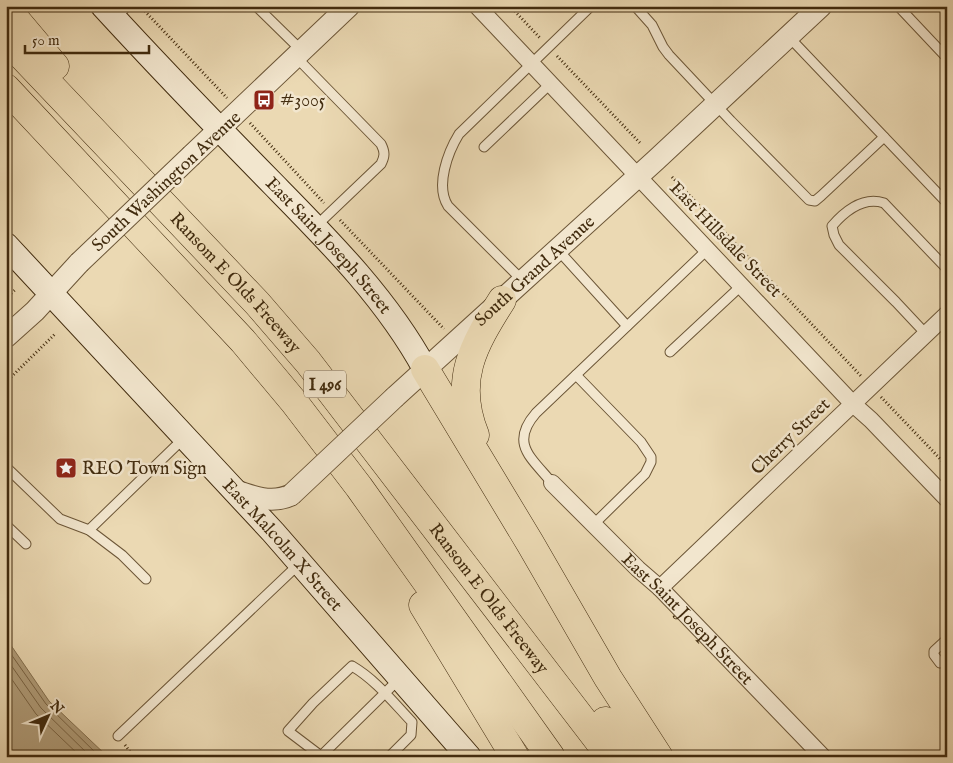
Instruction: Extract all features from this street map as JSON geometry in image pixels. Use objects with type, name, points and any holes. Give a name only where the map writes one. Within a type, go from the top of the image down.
[{"type":"highway","points":[[6,8],[257,303]]},
{"type":"highway","name":"Ransom E Olds Freeway","points":[[6,40],[257,303],[308,362],[611,757]]},
{"type":"highway","name":"Ransom E Olds Freeway","points":[[6,88],[255,354],[359,487],[551,757]]},
{"type":"highway","points":[[6,97],[60,146]]},
{"type":"highway","points":[[502,300],[479,338],[471,357],[466,380],[466,404],[478,444],[530,543]]},
{"type":"highway","points":[[255,354],[308,437],[417,596],[515,757]]},
{"type":"highway","points":[[421,362],[530,543],[612,686],[660,757]]},
{"type":"highway","points":[[401,482],[482,568],[634,757]]},
{"type":"main road","name":"East Saint Joseph Street","points":[[115,10],[220,129],[361,278],[421,362]]},
{"type":"main road","name":"East Malcolm X Street","points":[[6,246],[301,562],[393,685],[469,757]]},
{"type":"street","name":"South Washington Avenue","points":[[6,337],[35,311],[79,263],[349,6]]},
{"type":"street","name":"East Hillsdale Street","points":[[477,6],[853,404],[871,420],[947,499]]},
{"type":"street","name":"South Grand Avenue","points":[[234,490],[252,497],[269,500],[291,495],[395,397],[421,362],[448,337],[502,300],[821,6]]},
{"type":"street","name":"Cherry Street","points":[[660,588],[947,314]]},
{"type":"street","name":"East Saint Joseph Street","points":[[552,483],[638,569],[660,588],[823,757]]},
{"type":"lane","points":[[256,6],[381,144],[384,150],[385,157],[381,164],[315,228]]},
{"type":"lane","points":[[523,281],[448,206],[443,198],[442,188],[450,152],[459,134],[591,6]]},
{"type":"lane","points":[[635,6],[652,24],[669,55],[809,200],[814,200],[821,196],[884,137]]},
{"type":"lane","points":[[898,6],[947,58]]},
{"type":"lane","points":[[789,36],[947,203]]},
{"type":"lane","points":[[484,147],[550,84]]},
{"type":"lane","points":[[926,334],[839,246],[832,226],[842,215],[862,203],[876,200],[884,203],[947,269]]},
{"type":"lane","points":[[552,483],[529,457],[523,444],[527,423],[708,249]]},
{"type":"lane","points":[[558,250],[627,326]]},
{"type":"lane","points":[[670,352],[742,285]]},
{"type":"lane","points":[[576,375],[641,442],[651,457],[651,462],[645,474],[594,524]]},
{"type":"lane","points":[[89,530],[184,438]]},
{"type":"lane","points":[[6,467],[60,520],[89,530],[122,555],[146,580]]},
{"type":"lane","points":[[6,525],[26,544]]},
{"type":"lane","points":[[118,736],[301,562]]},
{"type":"lane","points":[[940,663],[934,655],[934,651],[947,638]]},
{"type":"lane","points":[[389,757],[411,735],[412,722],[393,685],[367,675],[352,666],[288,730],[322,756],[393,685]]},
{"type":"path","points":[[140,6],[448,337]]},
{"type":"path","points":[[510,6],[640,143]]},
{"type":"path","points":[[672,177],[947,466]]},
{"type":"path","points":[[6,298],[16,289]]},
{"type":"path","points":[[6,382],[55,334]]},
{"type":"water","points":[[6,638],[49,701],[108,757],[6,757]]},
{"type":"place","name":"#3005","points":[[264,100]]},
{"type":"place","name":"REO Town Sign","points":[[66,468]]}]
